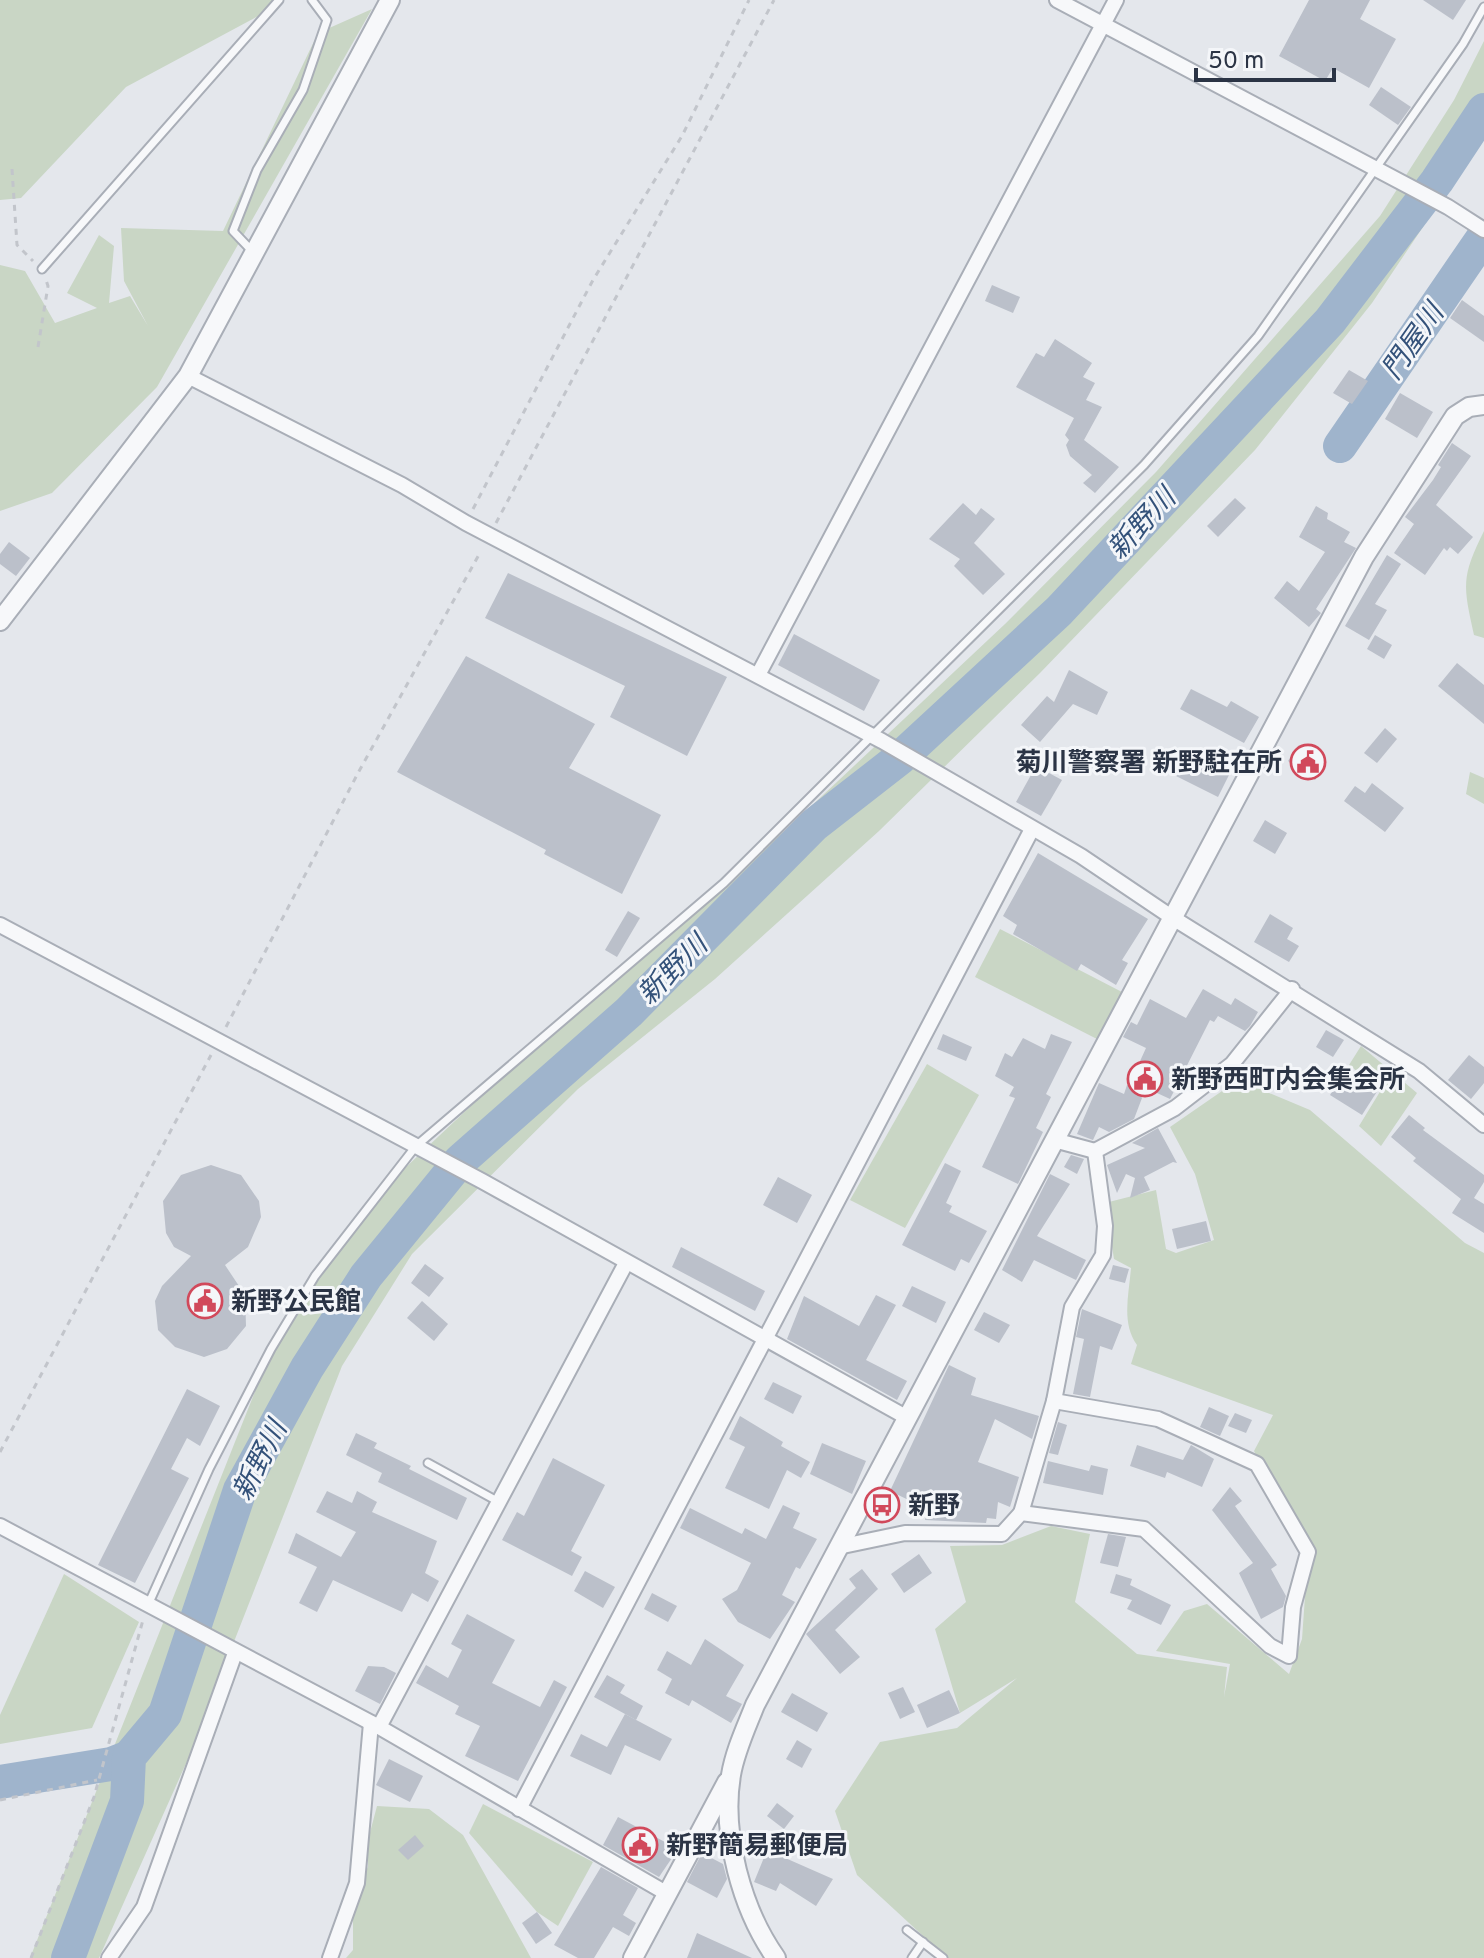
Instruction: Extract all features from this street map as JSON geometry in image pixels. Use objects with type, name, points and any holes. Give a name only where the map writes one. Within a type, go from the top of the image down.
[{"type":"street","points":[[0,621],[188,376],[390,0]]},
{"type":"street","points":[[1057,0],[1448,207],[1484,230]]},
{"type":"street","points":[[758,675],[1116,0]]},
{"type":"street","points":[[188,376],[402,485],[466,523],[876,738],[1081,856],[1173,918],[1292,989],[1419,1071],[1484,1125]]},
{"type":"street","points":[[633,1958],[731,1776],[755,1705],[1364,557],[1455,416],[1469,407],[1484,405]]},
{"type":"street","points":[[519,1809],[1032,829]]},
{"type":"street","points":[[0,925],[482,1181],[906,1417]]},
{"type":"street","points":[[1054,1140],[1095,1151],[1175,1108],[1232,1064],[1292,989]]},
{"type":"street","points":[[838,1547],[905,1533],[1002,1534],[1021,1513],[1054,1401],[1072,1307],[1103,1255],[1105,1226],[1095,1151]]},
{"type":"street","points":[[330,1958],[357,1883],[375,1725],[499,1502],[626,1263]]},
{"type":"street","points":[[1021,1513],[1144,1529],[1270,1646],[1289,1656],[1293,1607],[1308,1552],[1257,1464],[1158,1419],[1054,1401]]},
{"type":"street","points":[[0,1526],[375,1725],[666,1893]]},
{"type":"street","points":[[109,1958],[144,1907],[235,1653]]},
{"type":"street","points":[[731,1776],[729,1811],[736,1860],[747,1900],[776,1958]]},
{"type":"lane","points":[[42,269],[279,0]]},
{"type":"lane","points":[[255,253],[233,231],[257,170],[303,90],[327,20],[312,0]]},
{"type":"lane","points":[[148,1605],[209,1469],[271,1349],[315,1276],[416,1146],[724,883],[876,738],[1144,465],[1258,336],[1378,171],[1484,7]]},
{"type":"lane","points":[[428,1463],[499,1502]]},
{"type":"lane","points":[[907,1930],[943,1958]]},
{"type":"lane","points":[[912,1958],[923,1942]]},
{"type":"path","points":[[466,523],[593,280],[682,136],[749,0]]},
{"type":"path","points":[[0,1452],[358,773],[490,535],[774,0]]},
{"type":"path","points":[[12,169],[17,245],[42,269],[48,286],[38,347]]},
{"type":"path","points":[[31,1958],[50,1918],[97,1780],[148,1605]]},
{"type":"path","points":[[0,1800],[97,1780]]},
{"type":"green space","points":[[0,0],[275,0],[275,7],[126,87],[21,198],[0,200]]},
{"type":"green space","points":[[372,9],[157,387],[52,493],[0,511],[0,265],[25,271],[55,323],[97,308],[67,293],[99,235],[114,246],[109,303],[130,296],[148,326],[124,281],[121,228],[223,231],[318,33]]},
{"type":"green space","points":[[1484,41],[1484,136],[1372,303],[1255,450],[1040,673],[879,831],[715,979],[578,1089],[412,1254],[342,1366],[188,1759],[99,1958],[30,1958],[287,1311],[386,1186],[563,1019],[788,828],[1005,624],[1156,472],[1380,216],[1454,100]]},
{"type":"green space","points":[[1484,531],[1484,638],[1474,635],[1466,582],[1471,560]]},
{"type":"green space","points":[[1470,772],[1484,778],[1484,804],[1466,794]]},
{"type":"green space","points":[[1000,929],[1122,992],[1097,1039],[975,977]]},
{"type":"green space","points":[[1361,1046],[1417,1093],[1381,1146],[1359,1126],[1381,1090],[1349,1065]]},
{"type":"green space","points":[[927,1064],[979,1095],[905,1228],[850,1200]]},
{"type":"green space","points":[[1238,1080],[1310,1110],[1465,1243],[1484,1253],[1484,1958],[947,1958],[857,1875],[835,1811],[880,1742],[957,1728],[1017,1678],[960,1713],[935,1629],[966,1602],[950,1546],[1002,1545],[1051,1526],[1090,1534],[1075,1602],[1137,1654],[1227,1667],[1224,1697],[1230,1664],[1156,1651],[1184,1611],[1207,1604],[1289,1674],[1302,1639],[1308,1554],[1254,1451],[1273,1415],[1131,1364],[1137,1345],[1128,1318],[1131,1268],[1114,1259],[1105,1203],[1156,1190],[1166,1249],[1176,1253],[1214,1240],[1195,1174],[1170,1127]]},
{"type":"green space","points":[[64,1574],[139,1622],[92,1728],[0,1744],[0,1715]]},
{"type":"green space","points":[[483,1804],[593,1862],[558,1926],[537,1912],[469,1833]]},
{"type":"green space","points":[[377,1806],[429,1809],[463,1835],[531,1958],[346,1958],[353,1950],[353,1914],[368,1866],[368,1840]]},
{"type":"building","points":[[1309,0],[1370,0],[1360,19],[1396,39],[1369,88],[1333,68],[1325,81],[1279,56]]},
{"type":"building","points":[[1423,0],[1466,0],[1453,20]]},
{"type":"building","points":[[1381,87],[1411,107],[1398,125],[1369,105]]},
{"type":"building","points":[[992,285],[1020,297],[1013,313],[985,301]]},
{"type":"building","points":[[1462,300],[1484,316],[1484,342],[1450,318]]},
{"type":"building","points":[[1055,339],[1092,363],[1083,377],[1095,383],[1086,400],[1102,407],[1084,440],[1119,467],[1095,493],[1083,483],[1092,475],[1070,456],[1066,445],[1069,440],[1065,435],[1074,418],[1016,387],[1036,353],[1044,357]]},
{"type":"building","points":[[1349,370],[1368,381],[1352,404],[1333,393]]},
{"type":"building","points":[[1400,393],[1433,412],[1417,438],[1385,419]]},
{"type":"building","points":[[1452,443],[1471,456],[1436,505],[1473,537],[1458,554],[1450,547],[1447,551],[1444,548],[1425,575],[1394,553],[1414,524],[1405,517],[1433,480],[1441,467],[1438,465]]},
{"type":"building","points":[[1235,498],[1246,508],[1218,537],[1207,526]]},
{"type":"building","points":[[963,503],[976,515],[981,508],[995,519],[974,543],[1005,574],[983,595],[954,566],[960,559],[929,539]]},
{"type":"building","points":[[1316,506],[1328,513],[1327,519],[1350,532],[1344,542],[1356,548],[1316,609],[1321,613],[1309,627],[1274,598],[1287,581],[1299,591],[1325,552],[1299,537]]},
{"type":"building","points":[[9,542],[30,558],[16,576],[0,564],[0,554]]},
{"type":"building","points":[[1387,555],[1401,564],[1375,604],[1387,610],[1369,640],[1345,626]]},
{"type":"building","points":[[508,573],[727,677],[687,756],[610,717],[625,686],[485,618]]},
{"type":"building","points":[[794,634],[880,680],[864,711],[778,665]]},
{"type":"building","points":[[1375,635],[1392,645],[1384,659],[1367,649]]},
{"type":"building","points":[[466,656],[595,724],[569,768],[661,815],[622,894],[544,854],[546,850],[397,772]]},
{"type":"building","points":[[1457,663],[1484,685],[1484,724],[1438,686]]},
{"type":"building","points":[[1069,670],[1108,692],[1097,715],[1073,704],[1040,742],[1021,725],[1047,696],[1054,702]]},
{"type":"building","points":[[1191,689],[1227,707],[1231,701],[1259,717],[1244,743],[1180,709]]},
{"type":"building","points":[[1385,728],[1397,739],[1377,763],[1364,753]]},
{"type":"building","points":[[1299,745],[1326,765],[1315,780],[1288,761]]},
{"type":"building","points":[[1166,750],[1195,765],[1199,757],[1230,773],[1218,797],[1158,767]]},
{"type":"building","points":[[1036,766],[1062,780],[1041,816],[1016,802]]},
{"type":"building","points":[[1372,783],[1404,808],[1385,832],[1344,801],[1355,786],[1365,793]]},
{"type":"building","points":[[1265,820],[1287,833],[1275,854],[1253,841]]},
{"type":"building","points":[[1038,853],[1148,919],[1122,960],[1128,963],[1116,985],[1081,964],[1077,971],[1013,934],[1017,925],[1003,916]]},
{"type":"building","points":[[628,911],[640,918],[617,957],[605,950]]},
{"type":"building","points":[[1270,914],[1293,928],[1287,939],[1299,946],[1289,962],[1254,942]]},
{"type":"building","points":[[1203,989],[1231,1005],[1235,998],[1258,1012],[1250,1026],[1245,1031],[1218,1016],[1214,1022],[1210,1020],[1170,1099],[1131,1081],[1146,1048],[1123,1037],[1131,1022],[1137,1025],[1150,999],[1186,1018]]},
{"type":"building","points":[[1326,1030],[1344,1040],[1333,1057],[1316,1047]]},
{"type":"building","points":[[943,1034],[972,1047],[966,1061],[937,1049]]},
{"type":"building","points":[[1051,1034],[1072,1042],[1046,1094],[1051,1097],[1036,1128],[1043,1132],[1018,1184],[982,1167],[1015,1098],[1009,1096],[1014,1087],[995,1076],[1005,1053],[1012,1057],[1023,1038],[1045,1049]]},
{"type":"building","points":[[1469,1055],[1484,1067],[1484,1083],[1471,1099],[1448,1080]]},
{"type":"building","points":[[1346,1070],[1378,1090],[1362,1115],[1330,1095]]},
{"type":"building","points":[[1099,1083],[1124,1094],[1127,1085],[1137,1089],[1142,1098],[1134,1119],[1109,1132],[1099,1127],[1093,1140],[1077,1134]]},
{"type":"building","points":[[1409,1115],[1425,1128],[1423,1130],[1484,1175],[1484,1182],[1474,1198],[1484,1204],[1484,1233],[1452,1213],[1461,1199],[1413,1161],[1416,1158],[1391,1137]]},
{"type":"building","points":[[1158,1128],[1177,1163],[1173,1162],[1144,1177],[1150,1190],[1130,1198],[1135,1178],[1126,1174],[1117,1193],[1107,1165],[1145,1148],[1132,1143]]},
{"type":"building","points":[[1071,1155],[1084,1159],[1077,1174],[1064,1167]]},
{"type":"building","points":[[945,1163],[961,1171],[946,1203],[952,1206],[949,1212],[987,1231],[969,1263],[961,1259],[955,1271],[902,1245]]},
{"type":"building","points":[[211,1165],[241,1175],[259,1201],[261,1217],[248,1247],[225,1265],[245,1295],[246,1326],[227,1349],[204,1357],[175,1347],[158,1330],[155,1301],[162,1286],[191,1256],[174,1247],[166,1233],[163,1201],[181,1175]]},
{"type":"building","points":[[1050,1174],[1070,1184],[1037,1236],[1086,1260],[1076,1280],[1034,1260],[1022,1282],[1002,1270]]},
{"type":"building","points":[[778,1177],[812,1195],[797,1223],[763,1205]]},
{"type":"building","points":[[1206,1221],[1211,1241],[1177,1249],[1172,1229]]},
{"type":"building","points":[[681,1247],[765,1291],[755,1311],[672,1267]]},
{"type":"building","points":[[425,1264],[444,1278],[429,1297],[411,1283]]},
{"type":"building","points":[[1113,1265],[1129,1269],[1125,1283],[1109,1279]]},
{"type":"building","points":[[912,1286],[946,1302],[936,1323],[902,1306]]},
{"type":"building","points":[[876,1295],[896,1305],[866,1360],[907,1381],[897,1400],[787,1339],[804,1296],[859,1326]]},
{"type":"building","points":[[422,1301],[448,1324],[434,1341],[407,1318]]},
{"type":"building","points":[[1082,1309],[1122,1325],[1112,1350],[1100,1346],[1090,1397],[1073,1394],[1084,1339],[1076,1337]]},
{"type":"building","points":[[984,1312],[1010,1325],[999,1343],[974,1330]]},
{"type":"building","points":[[949,1365],[976,1378],[971,1395],[1039,1416],[1032,1439],[995,1419],[978,1462],[1019,1477],[1010,1507],[998,1502],[996,1519],[987,1518],[986,1523],[925,1520],[927,1509],[890,1491]]},
{"type":"building","points":[[773,1382],[802,1396],[793,1414],[764,1399]]},
{"type":"building","points":[[187,1389],[220,1406],[200,1446],[187,1438],[171,1469],[189,1478],[135,1583],[98,1565]]},
{"type":"building","points":[[1209,1407],[1229,1416],[1220,1436],[1200,1427]]},
{"type":"building","points":[[1235,1413],[1252,1420],[1246,1433],[1228,1426]]},
{"type":"building","points":[[740,1416],[783,1442],[781,1446],[810,1462],[801,1478],[787,1470],[769,1509],[725,1488],[745,1447],[729,1439]]},
{"type":"building","points":[[1058,1422],[1067,1425],[1058,1455],[1049,1453]]},
{"type":"building","points":[[356,1433],[377,1443],[374,1448],[411,1466],[409,1469],[467,1498],[457,1520],[378,1482],[382,1473],[346,1455]]},
{"type":"building","points":[[822,1443],[866,1461],[852,1494],[810,1474]]},
{"type":"building","points":[[1137,1445],[1183,1460],[1191,1445],[1214,1459],[1202,1487],[1167,1472],[1165,1478],[1130,1466]]},
{"type":"building","points":[[553,1458],[605,1485],[571,1551],[582,1557],[572,1576],[502,1540],[517,1512],[524,1516]]},
{"type":"building","points":[[1048,1461],[1089,1471],[1091,1465],[1108,1469],[1103,1495],[1043,1483]]},
{"type":"building","points":[[1230,1487],[1242,1501],[1235,1506],[1277,1565],[1271,1569],[1286,1596],[1283,1607],[1261,1619],[1239,1573],[1253,1563],[1212,1510]]},
{"type":"building","points":[[327,1491],[352,1503],[357,1491],[377,1502],[372,1512],[437,1541],[425,1573],[439,1581],[428,1602],[412,1593],[402,1612],[333,1580],[317,1612],[299,1603],[317,1567],[288,1553],[296,1533],[341,1557],[356,1532],[316,1512]]},
{"type":"building","points":[[783,1505],[800,1513],[793,1528],[817,1539],[800,1569],[796,1567],[782,1595],[795,1602],[770,1639],[738,1622],[722,1599],[737,1590],[751,1563],[680,1528],[690,1508],[742,1534],[745,1528],[766,1539]]},
{"type":"building","points":[[1108,1534],[1126,1537],[1118,1567],[1100,1563]]},
{"type":"building","points":[[919,1554],[932,1573],[904,1593],[891,1574]]},
{"type":"building","points":[[862,1569],[878,1589],[835,1630],[860,1657],[840,1674],[806,1634],[856,1588],[849,1579]]},
{"type":"building","points":[[585,1571],[615,1587],[603,1608],[574,1591]]},
{"type":"building","points":[[1116,1574],[1132,1579],[1130,1585],[1171,1605],[1161,1625],[1127,1609],[1132,1600],[1110,1593]]},
{"type":"building","points":[[652,1593],[677,1606],[668,1622],[644,1609]]},
{"type":"building","points":[[467,1614],[515,1640],[492,1683],[540,1707],[554,1680],[567,1687],[518,1781],[465,1756],[480,1726],[455,1714],[459,1706],[416,1683],[426,1665],[448,1678],[462,1650],[451,1644]]},
{"type":"building","points":[[705,1639],[744,1665],[726,1696],[742,1704],[731,1723],[692,1700],[689,1706],[665,1693],[672,1679],[657,1670],[667,1651],[691,1665]]},
{"type":"building","points":[[368,1666],[384,1667],[396,1673],[380,1704],[355,1691]]},
{"type":"building","points":[[607,1675],[625,1685],[620,1693],[643,1706],[636,1720],[594,1697]]},
{"type":"building","points":[[903,1687],[915,1712],[900,1719],[888,1693]]},
{"type":"building","points":[[949,1690],[960,1713],[927,1728],[917,1705]]},
{"type":"building","points":[[792,1693],[828,1713],[817,1732],[781,1712]]},
{"type":"building","points":[[625,1714],[672,1739],[660,1761],[625,1745],[611,1775],[570,1756],[581,1734],[607,1747]]},
{"type":"building","points":[[797,1740],[812,1749],[802,1768],[786,1759]]},
{"type":"building","points":[[389,1759],[423,1776],[410,1802],[376,1785]]},
{"type":"building","points":[[777,1803],[794,1816],[784,1829],[767,1816]]},
{"type":"building","points":[[618,1817],[678,1849],[659,1877],[603,1845]]},
{"type":"building","points":[[415,1835],[424,1846],[408,1860],[398,1850]]},
{"type":"building","points":[[767,1850],[833,1879],[816,1906],[780,1883],[776,1891],[754,1882]]},
{"type":"building","points":[[702,1853],[723,1864],[727,1879],[717,1898],[687,1882]]},
{"type":"building","points":[[601,1867],[638,1888],[623,1915],[636,1923],[629,1936],[613,1927],[594,1958],[578,1958],[554,1945]]},
{"type":"building","points":[[537,1912],[552,1933],[536,1944],[522,1923]]},
{"type":"building","points":[[697,1933],[752,1958],[687,1958]]},
{"type":"waterway","name":"新野川","points":[[68,1958],[127,1801],[129,1757],[165,1714],[240,1490],[307,1368],[366,1276],[460,1161],[629,1012],[814,825],[900,758],[1059,611],[1330,321],[1437,181],[1484,110]]},
{"type":"waterway","name":"門屋川","points":[[1340,446],[1484,236]]},
{"type":"waterway","points":[[0,1782],[111,1764],[129,1757]]},
{"type":"place","name":"菊川警察署 新野駐在所","points":[[1308,762]]},
{"type":"place","name":"新野西町内会集会所","points":[[1145,1079]]},
{"type":"place","name":"新野公民館","points":[[205,1301]]},
{"type":"place","name":"新野","points":[[882,1505]]},
{"type":"place","name":"新野簡易郵便局","points":[[640,1845]]}]
